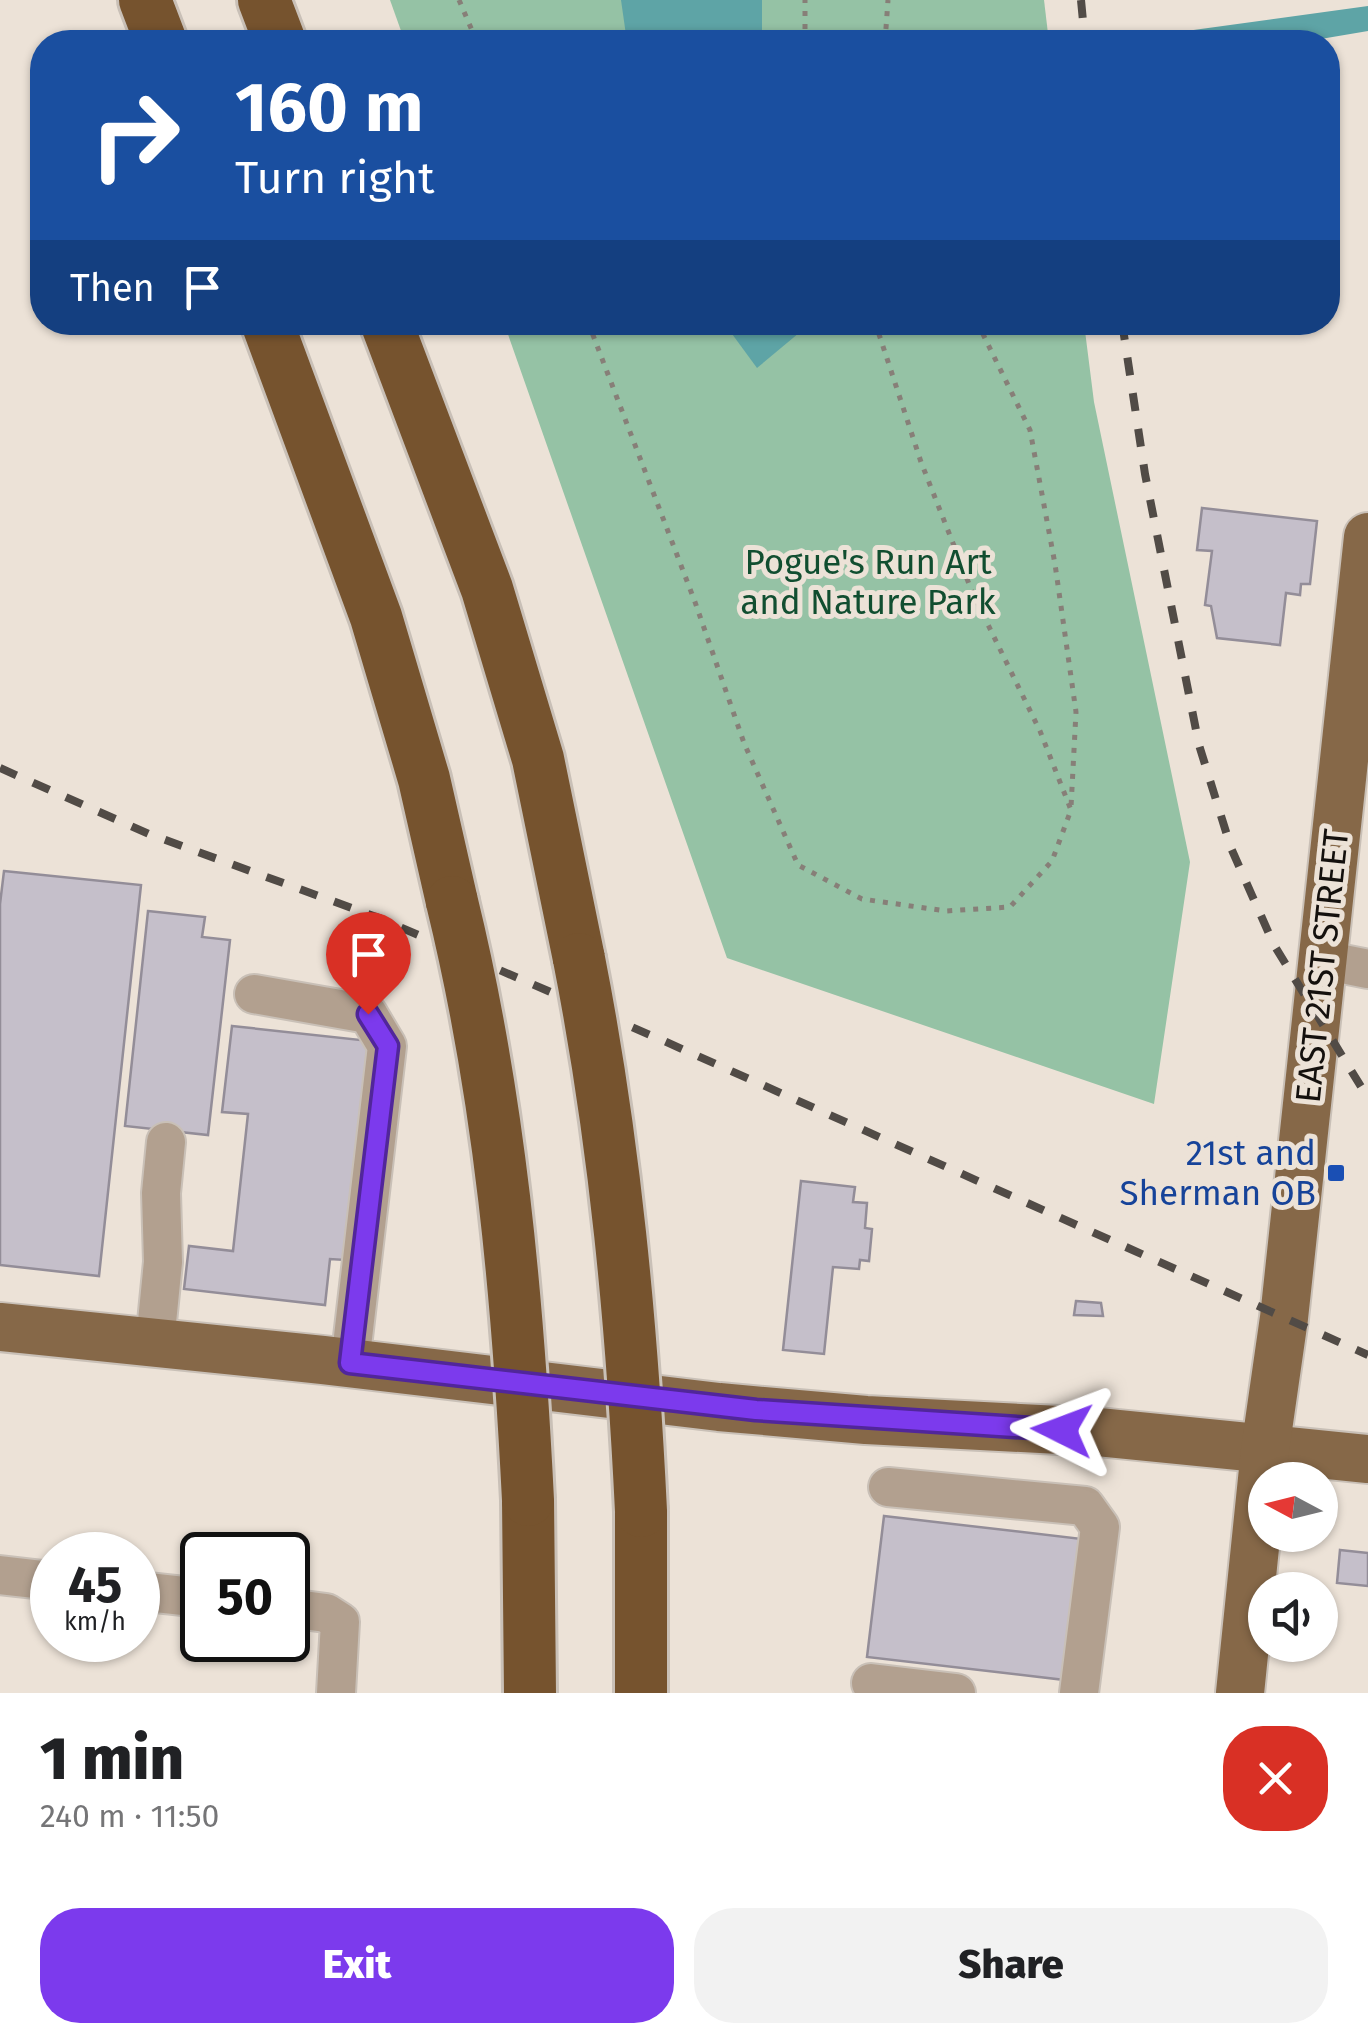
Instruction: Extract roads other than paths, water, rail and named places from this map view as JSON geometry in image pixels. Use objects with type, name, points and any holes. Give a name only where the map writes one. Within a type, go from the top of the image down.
[{"type":"highway","points":[[145,0],[156,30]]},
{"type":"highway","points":[[264,0],[275,30]]},
{"type":"highway","points":[[272,335],[376,618],[424,779],[485,1069],[504,1191],[522,1363],[531,1572],[530,1693]]},
{"type":"highway","points":[[391,335],[487,589],[538,759],[579,959],[628,1292],[641,1512],[641,1693]]},
{"type":"main road","name":"EAST 21ST STREET","points":[[1240,1693],[1265,1450],[1284,1318],[1345,964],[1368,537]]},
{"type":"main road","points":[[0,1326],[756,1410],[1098,1432],[1368,1460]]},
{"type":"lane","points":[[254,994],[368,1014],[388,1046],[350,1363]]},
{"type":"lane","points":[[155,1342],[164,1262],[161,1193],[166,1142]]},
{"type":"lane","points":[[888,1487],[1085,1506],[1100,1526],[1079,1693]]},
{"type":"lane","points":[[0,1574],[30,1578]]},
{"type":"lane","points":[[310,1611],[326,1613],[340,1622],[336,1693]]},
{"type":"lane","points":[[871,1683],[956,1693]]},
{"type":"water","points":[[621,0],[762,0],[762,30],[625,30]]},
{"type":"water","points":[[1368,6],[1368,31],[1340,36],[1340,30],[1193,30]]},
{"type":"water","points":[[733,335],[797,335],[757,368]]},
{"type":"railway","points":[[1081,0],[1084,30]]},
{"type":"railway","points":[[1124,335],[1145,474],[1199,745],[1231,848],[1274,945],[1368,1098]]},
{"type":"railway","points":[[0,768],[149,834],[379,918],[1368,1355]]},
{"type":"place","name":"21st and Sherman OB","points":[[1336,1173]]},
{"type":"park label","name":"Pogue's Run Art and Nature Park","points":[[868,582]]}]
